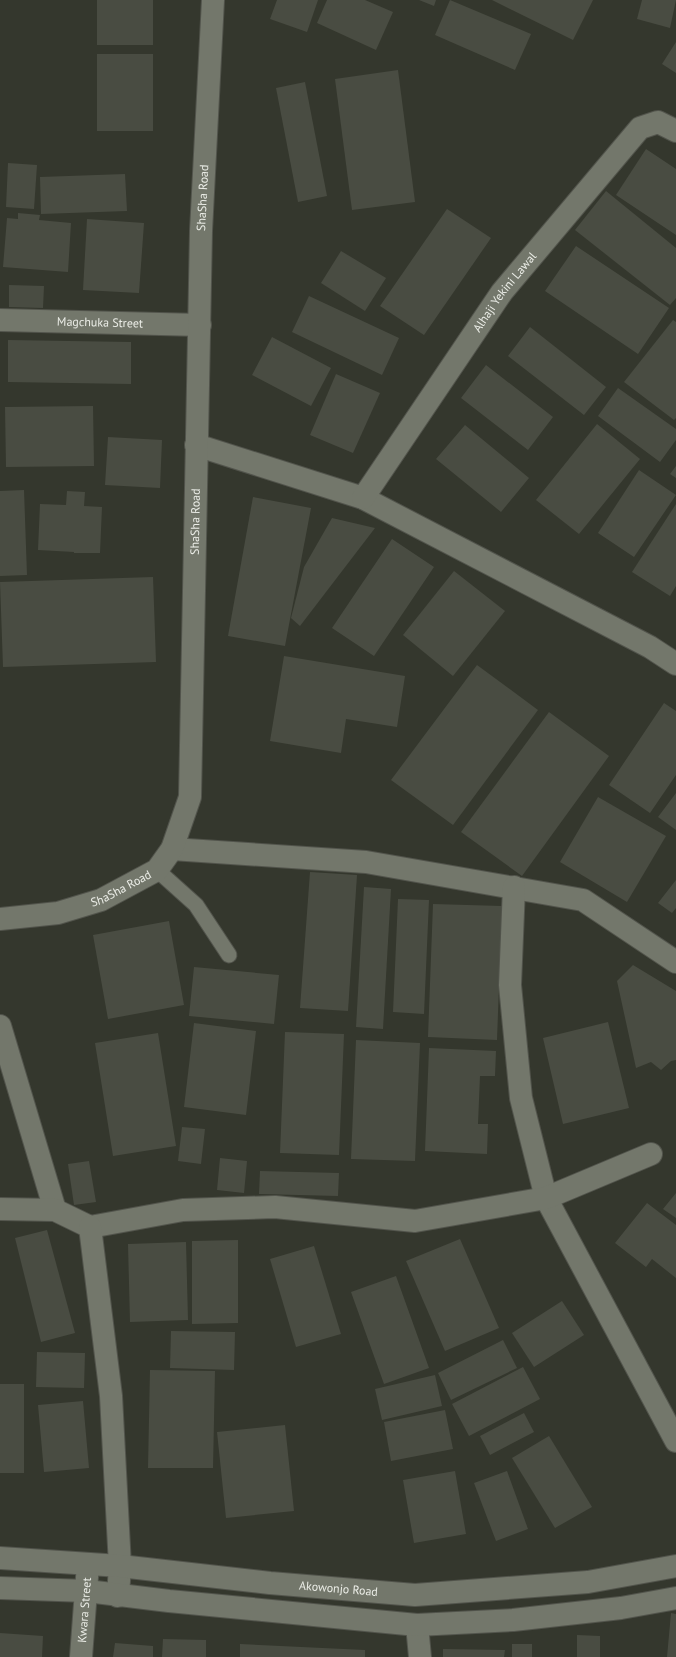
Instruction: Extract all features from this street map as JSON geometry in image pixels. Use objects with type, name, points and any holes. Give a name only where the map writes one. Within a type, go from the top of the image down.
[{"type":"street","name":"ShaSha Road","points":[[0,919],[58,913],[80,907],[101,900],[157,870],[172,849],[190,797],[201,231],[213,0]]},
{"type":"street","name":"Alhaji Yekini Lawal","points":[[363,498],[502,292],[640,128],[658,122],[676,131]]},
{"type":"street","name":"Magchuka Street","points":[[0,320],[200,325]]},
{"type":"street","points":[[196,445],[363,498],[650,647],[676,664]]},
{"type":"street","points":[[172,849],[366,862],[583,900],[676,962]]},
{"type":"street","points":[[514,887],[510,985],[519,1083],[521,1098],[546,1198],[676,1441]]},
{"type":"street","points":[[0,1026],[55,1210]]},
{"type":"street","points":[[0,1209],[55,1210],[90,1228],[183,1210],[275,1207],[415,1221],[546,1198],[651,1154]]},
{"type":"street","points":[[90,1228],[111,1396],[120,1566],[118,1596]]},
{"type":"street","name":"Akowonjo Road","points":[[0,1558],[120,1566],[270,1583],[415,1595],[588,1582],[676,1566]]},
{"type":"street","name":"Kwara Street","points":[[81,1657],[88,1564]]},
{"type":"street","points":[[0,1588],[87,1591],[118,1596],[418,1625],[513,1620],[620,1608],[676,1598]]},
{"type":"street","points":[[418,1625],[420,1657]]},
{"type":"lane","points":[[157,870],[196,905],[229,955]]},
{"type":"building","points":[[97,0],[153,0],[153,45],[97,45]]},
{"type":"building","points":[[277,0],[318,0],[307,32],[270,19]]},
{"type":"building","points":[[327,0],[365,0],[393,12],[376,50],[317,23]]},
{"type":"building","points":[[419,0],[436,0],[434,6]]},
{"type":"building","points":[[450,0],[531,34],[515,70],[435,35]]},
{"type":"building","points":[[492,0],[593,0],[573,40]]},
{"type":"building","points":[[642,0],[676,0],[670,28],[637,19]]},
{"type":"building","points":[[676,42],[676,73],[662,64]]},
{"type":"building","points":[[97,54],[153,54],[153,131],[97,131]]},
{"type":"building","points":[[398,70],[415,202],[352,210],[335,79]]},
{"type":"building","points":[[305,82],[327,196],[298,202],[276,88]]},
{"type":"building","points":[[646,149],[676,169],[676,235],[616,195]]},
{"type":"building","points":[[8,163],[37,165],[34,209],[6,207]]},
{"type":"building","points":[[125,174],[127,211],[41,214],[40,177]]},
{"type":"building","points":[[606,191],[676,248],[676,298],[670,305],[575,230]]},
{"type":"building","points":[[447,209],[491,238],[424,335],[380,306]]},
{"type":"building","points":[[18,213],[40,215],[39,220],[71,223],[68,272],[3,267],[7,218],[18,219]]},
{"type":"building","points":[[87,219],[144,223],[139,293],[83,290]]},
{"type":"building","points":[[576,246],[669,308],[638,354],[545,291]]},
{"type":"building","points":[[341,251],[386,278],[365,311],[321,283]]},
{"type":"building","points":[[9,285],[44,286],[43,308],[9,307]]},
{"type":"building","points":[[309,296],[399,338],[382,375],[292,332]]},
{"type":"building","points":[[673,320],[676,322],[676,418],[674,420],[624,382]]},
{"type":"building","points":[[530,327],[606,387],[584,415],[508,356]]},
{"type":"building","points":[[272,337],[331,368],[311,406],[252,375]]},
{"type":"building","points":[[8,340],[131,342],[131,384],[8,382]]},
{"type":"building","points":[[486,365],[553,417],[528,450],[461,398]]},
{"type":"building","points":[[336,374],[380,393],[353,453],[310,435]]},
{"type":"building","points":[[618,388],[676,429],[676,440],[660,462],[598,416]]},
{"type":"building","points":[[93,406],[94,466],[6,467],[5,407]]},
{"type":"building","points":[[597,424],[640,459],[579,534],[536,500]]},
{"type":"building","points":[[465,425],[529,478],[501,512],[436,459]]},
{"type":"building","points":[[108,437],[162,440],[160,488],[105,485]]},
{"type":"building","points":[[676,466],[676,478],[670,474]]},
{"type":"building","points":[[639,470],[676,495],[634,557],[598,533]]},
{"type":"building","points":[[24,490],[27,575],[0,576],[0,491]]},
{"type":"building","points":[[67,491],[85,492],[84,506],[102,507],[100,553],[74,553],[38,550],[40,504],[66,505]]},
{"type":"building","points":[[253,497],[311,508],[285,646],[228,636]]},
{"type":"building","points":[[676,504],[676,586],[670,596],[632,572]]},
{"type":"building","points":[[332,518],[375,528],[300,626],[291,618],[304,567]]},
{"type":"building","points":[[392,539],[434,567],[374,656],[332,628]]},
{"type":"building","points":[[454,571],[505,611],[453,676],[403,635]]},
{"type":"building","points":[[153,577],[156,662],[3,667],[0,582]]},
{"type":"building","points":[[284,656],[405,676],[397,727],[346,719],[341,753],[270,741]]},
{"type":"building","points":[[477,665],[538,710],[453,825],[391,780]]},
{"type":"building","points":[[664,703],[676,711],[676,775],[650,813],[609,785]]},
{"type":"building","points":[[549,712],[609,756],[522,876],[461,832]]},
{"type":"building","points":[[676,793],[676,830],[658,817]]},
{"type":"building","points":[[598,797],[666,836],[627,902],[560,862]]},
{"type":"building","points":[[310,872],[357,875],[348,1011],[300,1008]]},
{"type":"building","points":[[676,880],[676,908],[672,913],[658,903]]},
{"type":"building","points":[[364,887],[391,889],[383,1029],[356,1027]]},
{"type":"building","points":[[398,899],[429,900],[424,1014],[393,1012]]},
{"type":"building","points":[[433,904],[502,906],[497,1040],[428,1037]]},
{"type":"building","points":[[169,921],[184,1005],[108,1019],[93,935]]},
{"type":"building","points":[[633,965],[676,991],[676,1060],[671,1061],[661,1070],[651,1062],[636,1068],[617,981]]},
{"type":"building","points":[[194,967],[279,975],[274,1024],[189,1016]]},
{"type":"building","points":[[608,1022],[629,1108],[563,1124],[543,1038]]},
{"type":"building","points":[[194,1023],[256,1031],[246,1115],[184,1107]]},
{"type":"building","points":[[285,1032],[344,1034],[339,1155],[280,1153]]},
{"type":"building","points":[[158,1033],[176,1146],[113,1156],[95,1043]]},
{"type":"building","points":[[356,1040],[420,1043],[415,1161],[351,1159]]},
{"type":"building","points":[[429,1048],[496,1051],[495,1076],[480,1076],[478,1124],[488,1124],[487,1154],[425,1151]]},
{"type":"building","points":[[182,1127],[205,1129],[201,1164],[178,1161]]},
{"type":"building","points":[[220,1158],[247,1161],[244,1193],[217,1190]]},
{"type":"building","points":[[89,1161],[96,1202],[74,1205],[68,1164]]},
{"type":"building","points":[[260,1171],[339,1173],[338,1196],[259,1194]]},
{"type":"building","points":[[676,1193],[676,1218],[663,1209]]},
{"type":"building","points":[[647,1203],[676,1225],[676,1278],[652,1259],[646,1267],[615,1243]]},
{"type":"building","points":[[47,1230],[75,1333],[41,1342],[15,1238]]},
{"type":"building","points":[[460,1239],[499,1328],[445,1351],[406,1261]]},
{"type":"building","points":[[238,1240],[238,1323],[192,1324],[192,1241]]},
{"type":"building","points":[[186,1242],[188,1320],[130,1322],[128,1244]]},
{"type":"building","points":[[314,1246],[341,1334],[296,1347],[270,1259]]},
{"type":"building","points":[[396,1276],[429,1368],[384,1384],[351,1292]]},
{"type":"building","points":[[562,1301],[584,1335],[534,1367],[512,1333]]},
{"type":"building","points":[[171,1331],[235,1332],[234,1370],[170,1368]]},
{"type":"building","points":[[503,1340],[517,1368],[451,1400],[438,1373]]},
{"type":"building","points":[[37,1352],[85,1353],[84,1388],[36,1387]]},
{"type":"building","points":[[523,1367],[540,1399],[469,1436],[452,1404]]},
{"type":"building","points":[[150,1370],[215,1371],[213,1468],[148,1468]]},
{"type":"building","points":[[435,1375],[442,1406],[382,1420],[375,1389]]},
{"type":"building","points":[[0,1384],[24,1384],[24,1473],[0,1473]]},
{"type":"building","points":[[83,1401],[89,1468],[44,1472],[38,1405]]},
{"type":"building","points":[[445,1410],[453,1449],[391,1461],[384,1422]]},
{"type":"building","points":[[524,1413],[534,1432],[490,1455],[480,1436]]},
{"type":"building","points":[[285,1425],[294,1511],[226,1518],[217,1432]]},
{"type":"building","points":[[549,1436],[592,1507],[555,1528],[512,1458]]},
{"type":"building","points":[[455,1471],[466,1534],[414,1543],[403,1480]]},
{"type":"building","points":[[507,1471],[528,1529],[496,1541],[474,1483]]},
{"type":"building","points":[[671,1613],[676,1614],[676,1657],[667,1657]]},
{"type":"building","points":[[0,1633],[43,1636],[42,1657],[0,1657]]},
{"type":"building","points":[[577,1635],[600,1636],[600,1657],[577,1657]]},
{"type":"building","points":[[163,1639],[206,1640],[206,1657],[162,1657]]},
{"type":"building","points":[[115,1643],[153,1646],[153,1657],[113,1657]]},
{"type":"building","points":[[240,1644],[365,1650],[365,1657],[240,1657]]},
{"type":"building","points":[[512,1644],[532,1644],[532,1657],[512,1657]]},
{"type":"building","points":[[443,1649],[505,1650],[504,1657],[443,1657]]}]
